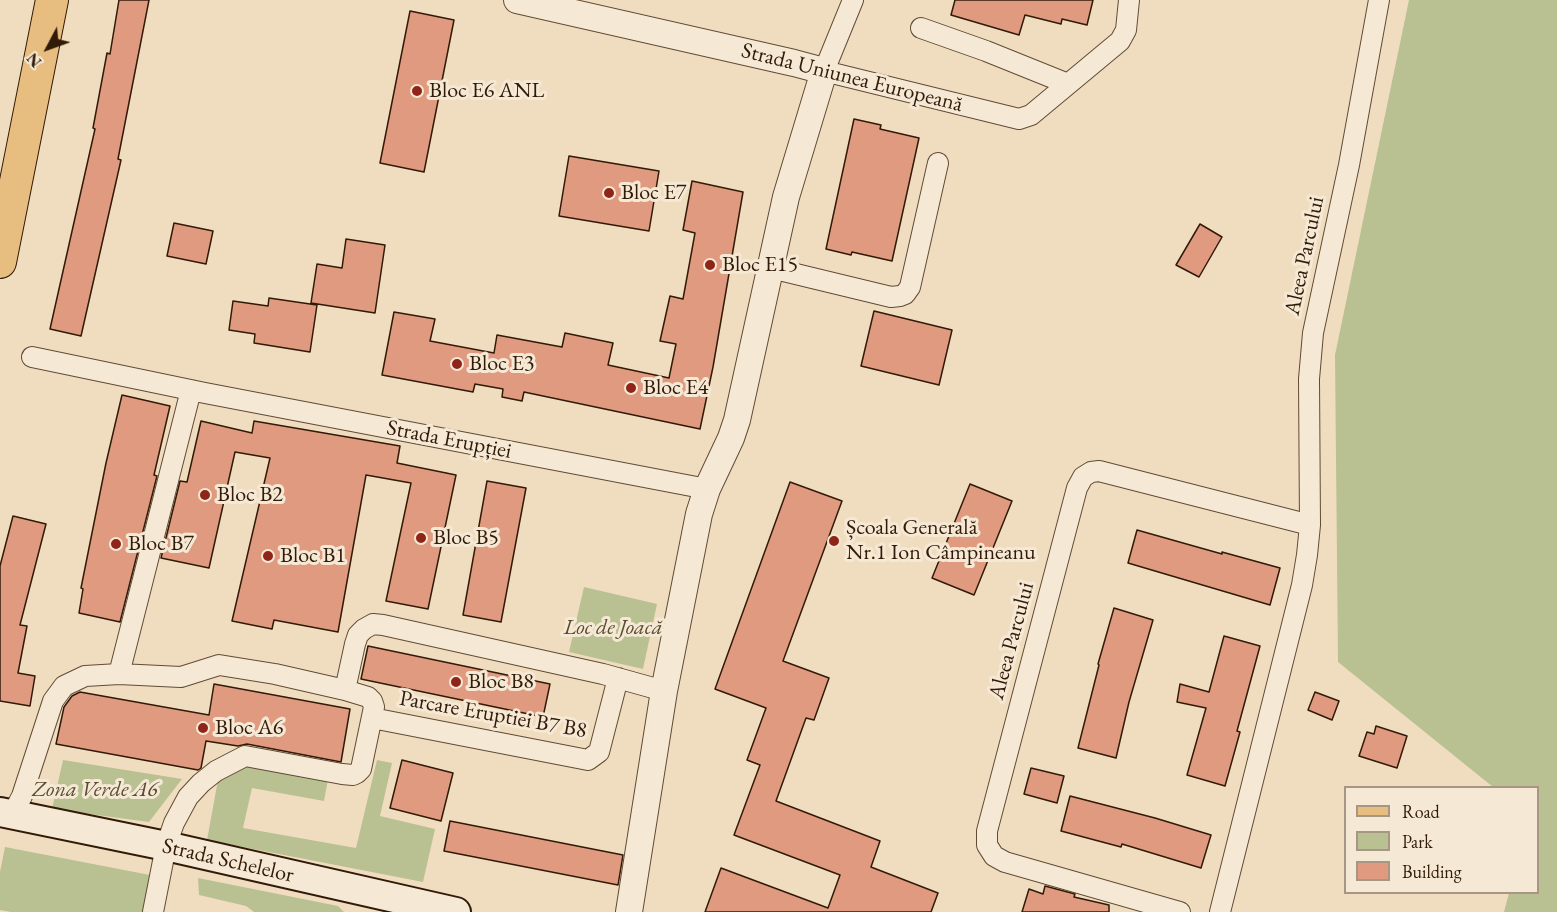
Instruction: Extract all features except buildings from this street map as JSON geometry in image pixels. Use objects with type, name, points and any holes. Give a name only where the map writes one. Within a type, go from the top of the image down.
[{"type":"main road","points":[[0,262],[52,0]]},
{"type":"main road","name":"Strada Schelelor","points":[[6,814],[166,846],[456,912]]},
{"type":"street","name":"Strada Uniunea Europeană","points":[[517,0],[782,60],[1019,119],[1031,115],[1120,41],[1126,30],[1129,0]]},
{"type":"street","points":[[629,912],[664,691],[694,533],[707,489],[737,420],[786,197],[824,71],[853,0]]},
{"type":"street","name":"Aleea Parcului","points":[[1220,912],[1302,585],[1310,525],[1309,379],[1313,333],[1349,165],[1379,0]]},
{"type":"street","points":[[921,28],[1068,84]]},
{"type":"street","points":[[771,268],[891,297],[905,294],[910,287],[938,163]]},
{"type":"street","name":"Strada Erupției","points":[[32,357],[191,390],[707,489]]},
{"type":"street","points":[[119,674],[191,390]]},
{"type":"street","name":"Aleea Parcului","points":[[1180,912],[1005,862],[994,856],[987,845],[987,831],[1077,488],[1083,477],[1091,472],[1099,471],[1310,525]]},
{"type":"street","points":[[345,690],[358,635],[373,624],[382,624],[618,678],[664,691]]},
{"type":"street","points":[[6,814],[22,796],[53,701],[64,686],[85,676],[119,674],[181,677],[219,665],[275,674],[345,690],[368,697],[372,701],[374,707],[361,770],[353,775],[245,756],[216,771],[201,783],[188,797],[174,823],[166,846],[153,912]]},
{"type":"street","name":"Parcare Eruptiei B7 B8","points":[[372,718],[588,760],[599,752],[618,678]]},
{"type":"green space","points":[[1409,0],[1557,0],[1557,912],[1504,912],[1509,894],[1539,894],[1539,786],[1492,786],[1338,662],[1335,355]]},
{"type":"green space","name":"Loc de Joacă","points":[[584,587],[657,604],[643,669],[569,652]]},
{"type":"green space","name":"Zona Verde A6","points":[[63,760],[182,779],[149,822],[52,809]]},
{"type":"green space","points":[[377,760],[392,763],[380,816],[435,829],[423,882],[207,840],[218,780],[239,763],[328,779],[324,801],[252,788],[243,828],[356,848]]},
{"type":"green space","points":[[5,847],[150,875],[143,912],[11,912],[0,910],[0,872]]},
{"type":"green space","points":[[198,878],[338,906],[344,912],[254,912],[246,906],[199,895]]},
{"type":"place","name":"Bloc E6 ANL","points":[[417,91]]},
{"type":"place","name":"Bloc E7","points":[[609,193]]},
{"type":"place","name":"Bloc E15","points":[[710,265]]},
{"type":"place","name":"Bloc E3","points":[[457,364]]},
{"type":"place","name":"Bloc E4","points":[[631,388]]},
{"type":"place","name":"Bloc B2","points":[[205,495]]},
{"type":"place","name":"Bloc B5","points":[[421,538]]},
{"type":"place","name":"Școala Generală Nr.1 Ion Câmpineanu","points":[[834,541]]},
{"type":"place","name":"Bloc B7","points":[[116,544]]},
{"type":"place","name":"Bloc B1","points":[[268,556]]},
{"type":"place","name":"Bloc B8","points":[[456,682]]},
{"type":"place","name":"Bloc A6","points":[[203,728]]}]
